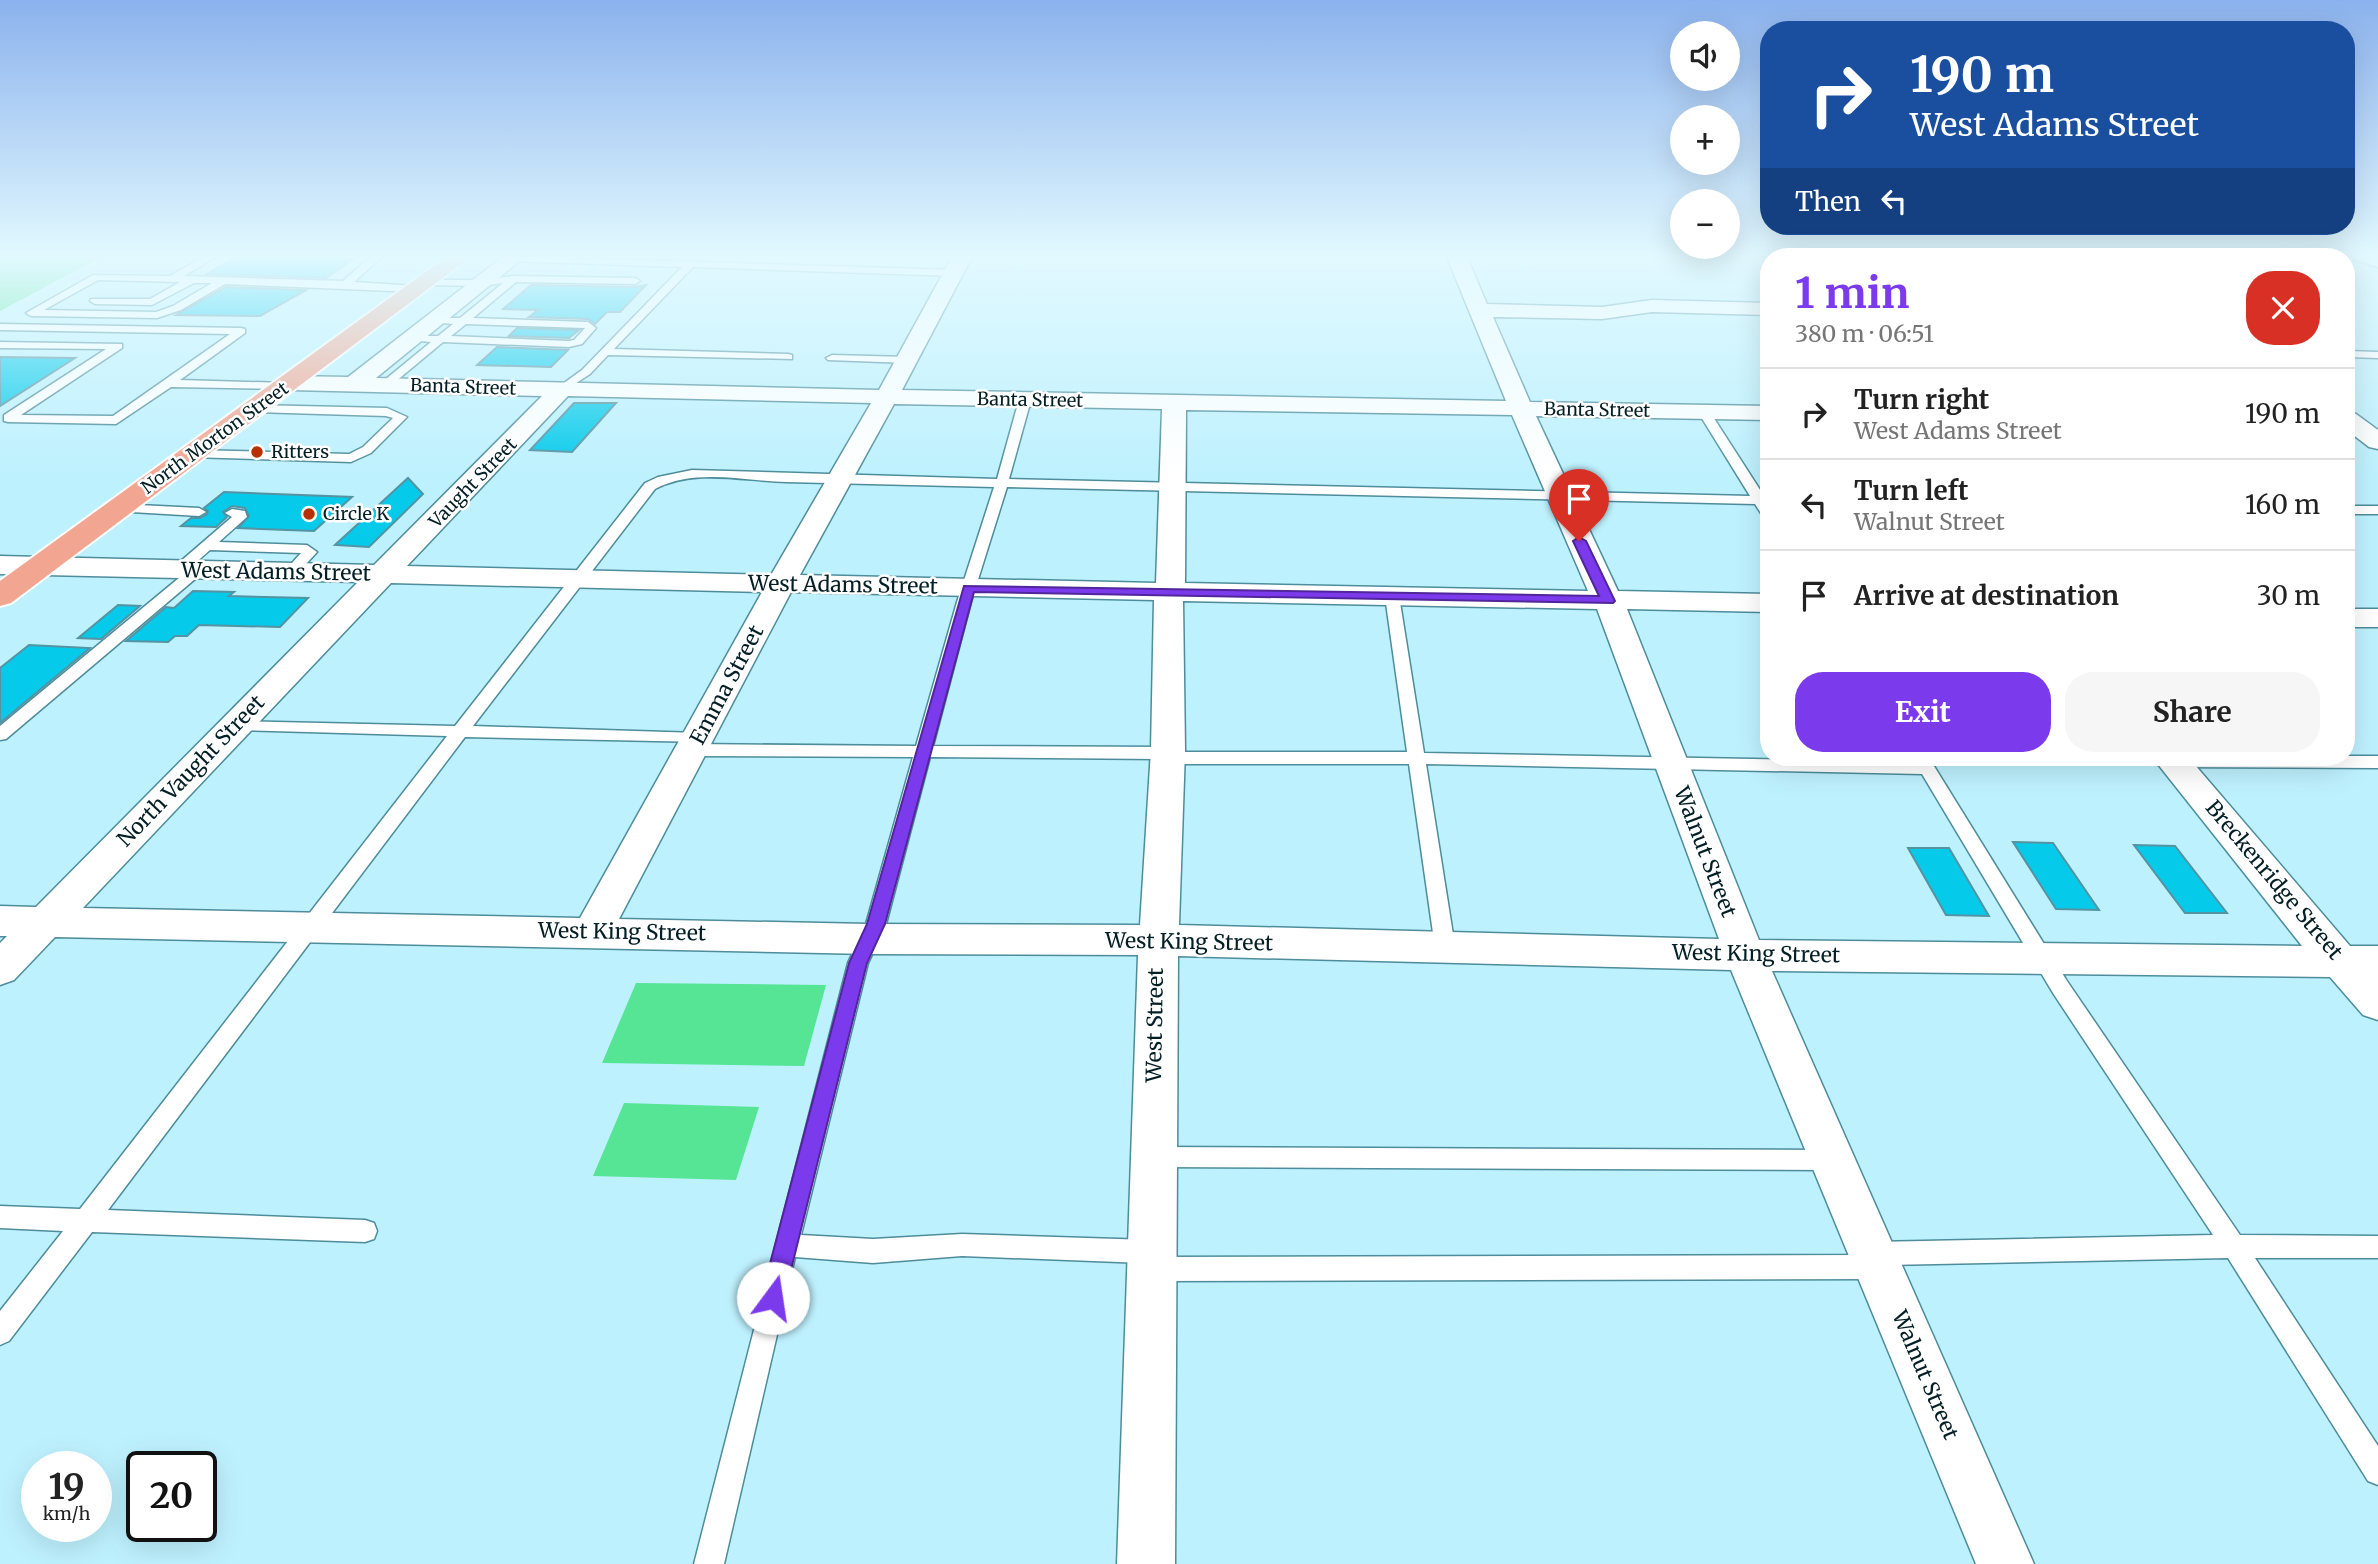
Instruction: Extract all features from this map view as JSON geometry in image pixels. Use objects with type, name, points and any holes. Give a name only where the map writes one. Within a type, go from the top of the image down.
[{"type":"main road","name":"North Morton Street","points":[[0,596],[363,328]]},
{"type":"street","name":"Emma Street","points":[[593,931],[837,480],[925,328]]},
{"type":"street","name":"Walnut Street","points":[[1488,328],[1558,496],[1608,601],[1745,955],[2005,1564]]},
{"type":"street","points":[[354,384],[411,338],[438,330]]},
{"type":"street","name":"Banta Street","points":[[288,384],[354,384],[381,396],[562,390],[1760,413]]},
{"type":"street","name":"Vaught Street","points":[[384,575],[562,390]]},
{"type":"street","name":"West Street","points":[[1146,1564],[1157,940],[1168,756],[1174,402]]},
{"type":"street","points":[[2357,424],[2378,442]]},
{"type":"street","name":"West Adams Street","points":[[0,565],[194,562],[290,573],[1760,603]]},
{"type":"street","name":"North Vaught Street","points":[[0,969],[234,725],[384,575]]},
{"type":"street","points":[[2355,618],[2378,618]]},
{"type":"street","name":"Breckenridge Street","points":[[2177,766],[2318,937],[2360,961],[2378,1003]]},
{"type":"street","name":"West King Street","points":[[0,921],[593,931],[869,939],[1157,940],[1745,955],[2360,961]]},
{"type":"lane","points":[[0,345],[118,346],[8,418],[116,419],[241,331],[59,328]]},
{"type":"lane","points":[[255,409],[381,396],[438,330],[444,328]]},
{"type":"lane","points":[[438,330],[444,328]]},
{"type":"lane","points":[[438,330],[569,344],[578,342],[591,328]]},
{"type":"lane","points":[[562,390],[629,328]]},
{"type":"lane","points":[[606,352],[788,357]]},
{"type":"lane","points":[[2355,354],[2378,355]]},
{"type":"lane","points":[[832,358],[908,360]]},
{"type":"lane","points":[[168,383],[288,384]]},
{"type":"lane","points":[[194,454],[351,458],[367,450],[401,417],[387,412],[381,396]]},
{"type":"lane","points":[[709,1564],[858,963],[876,924],[968,588],[1025,400]]},
{"type":"lane","points":[[1704,412],[1760,493]]},
{"type":"lane","points":[[0,1332],[464,730],[577,579],[650,486],[657,481],[695,474],[837,480],[1760,500]]},
{"type":"lane","points":[[119,508],[199,512]]},
{"type":"lane","points":[[2355,510],[2378,510]]},
{"type":"lane","points":[[0,735],[194,562],[240,517],[240,513],[233,513]]},
{"type":"lane","points":[[1392,596],[1445,947]]},
{"type":"lane","points":[[234,725],[464,730],[695,744],[924,752],[1760,764]]},
{"type":"lane","points":[[2355,762],[2378,762]]},
{"type":"lane","points":[[1926,766],[2042,958],[2234,1246],[2378,1471]]},
{"type":"lane","points":[[1152,1157],[1834,1160]]},
{"type":"lane","points":[[0,1217],[88,1218],[365,1231]]},
{"type":"lane","points":[[786,1245],[827,1250],[873,1251],[962,1245],[1150,1261],[1876,1261],[2234,1246],[2378,1247]]},
{"type":"green space","points":[[636,983],[826,985],[804,1066],[602,1063]]},
{"type":"green space","points":[[624,1103],[759,1107],[736,1180],[593,1176]]},
{"type":"building","points":[[517,328],[579,330],[569,338],[509,336]]},
{"type":"building","points":[[497,347],[568,350],[551,367],[477,365]]},
{"type":"building","points":[[0,357],[75,358],[0,406]]},
{"type":"building","points":[[574,403],[616,403],[572,452],[530,450]]},
{"type":"building","points":[[408,478],[423,494],[369,547],[335,545]]},
{"type":"building","points":[[224,492],[352,497],[314,531],[238,528],[249,516],[245,508],[232,506],[223,512],[227,517],[216,527],[181,526],[191,518],[200,518],[207,514],[208,511],[204,508]]},
{"type":"building","points":[[193,591],[234,592],[229,596],[308,598],[280,627],[199,625],[187,636],[175,636],[168,642],[126,641],[166,607],[174,608]]},
{"type":"building","points":[[118,605],[140,606],[101,639],[78,638]]},
{"type":"building","points":[[29,645],[90,648],[0,723],[0,668]]},
{"type":"building","points":[[2013,842],[2053,843],[2099,910],[2056,909]]},
{"type":"building","points":[[2134,845],[2175,846],[2227,913],[2185,913]]},
{"type":"building","points":[[1908,848],[1949,848],[1989,916],[1946,915]]},
{"type":"place","name":"Ritters","points":[[257,452]]},
{"type":"place","name":"Circle K","points":[[309,514]]},
{"type":"route","points":[[773,1298],[858,963],[876,924],[968,588],[1608,601],[1579,541]]}]
